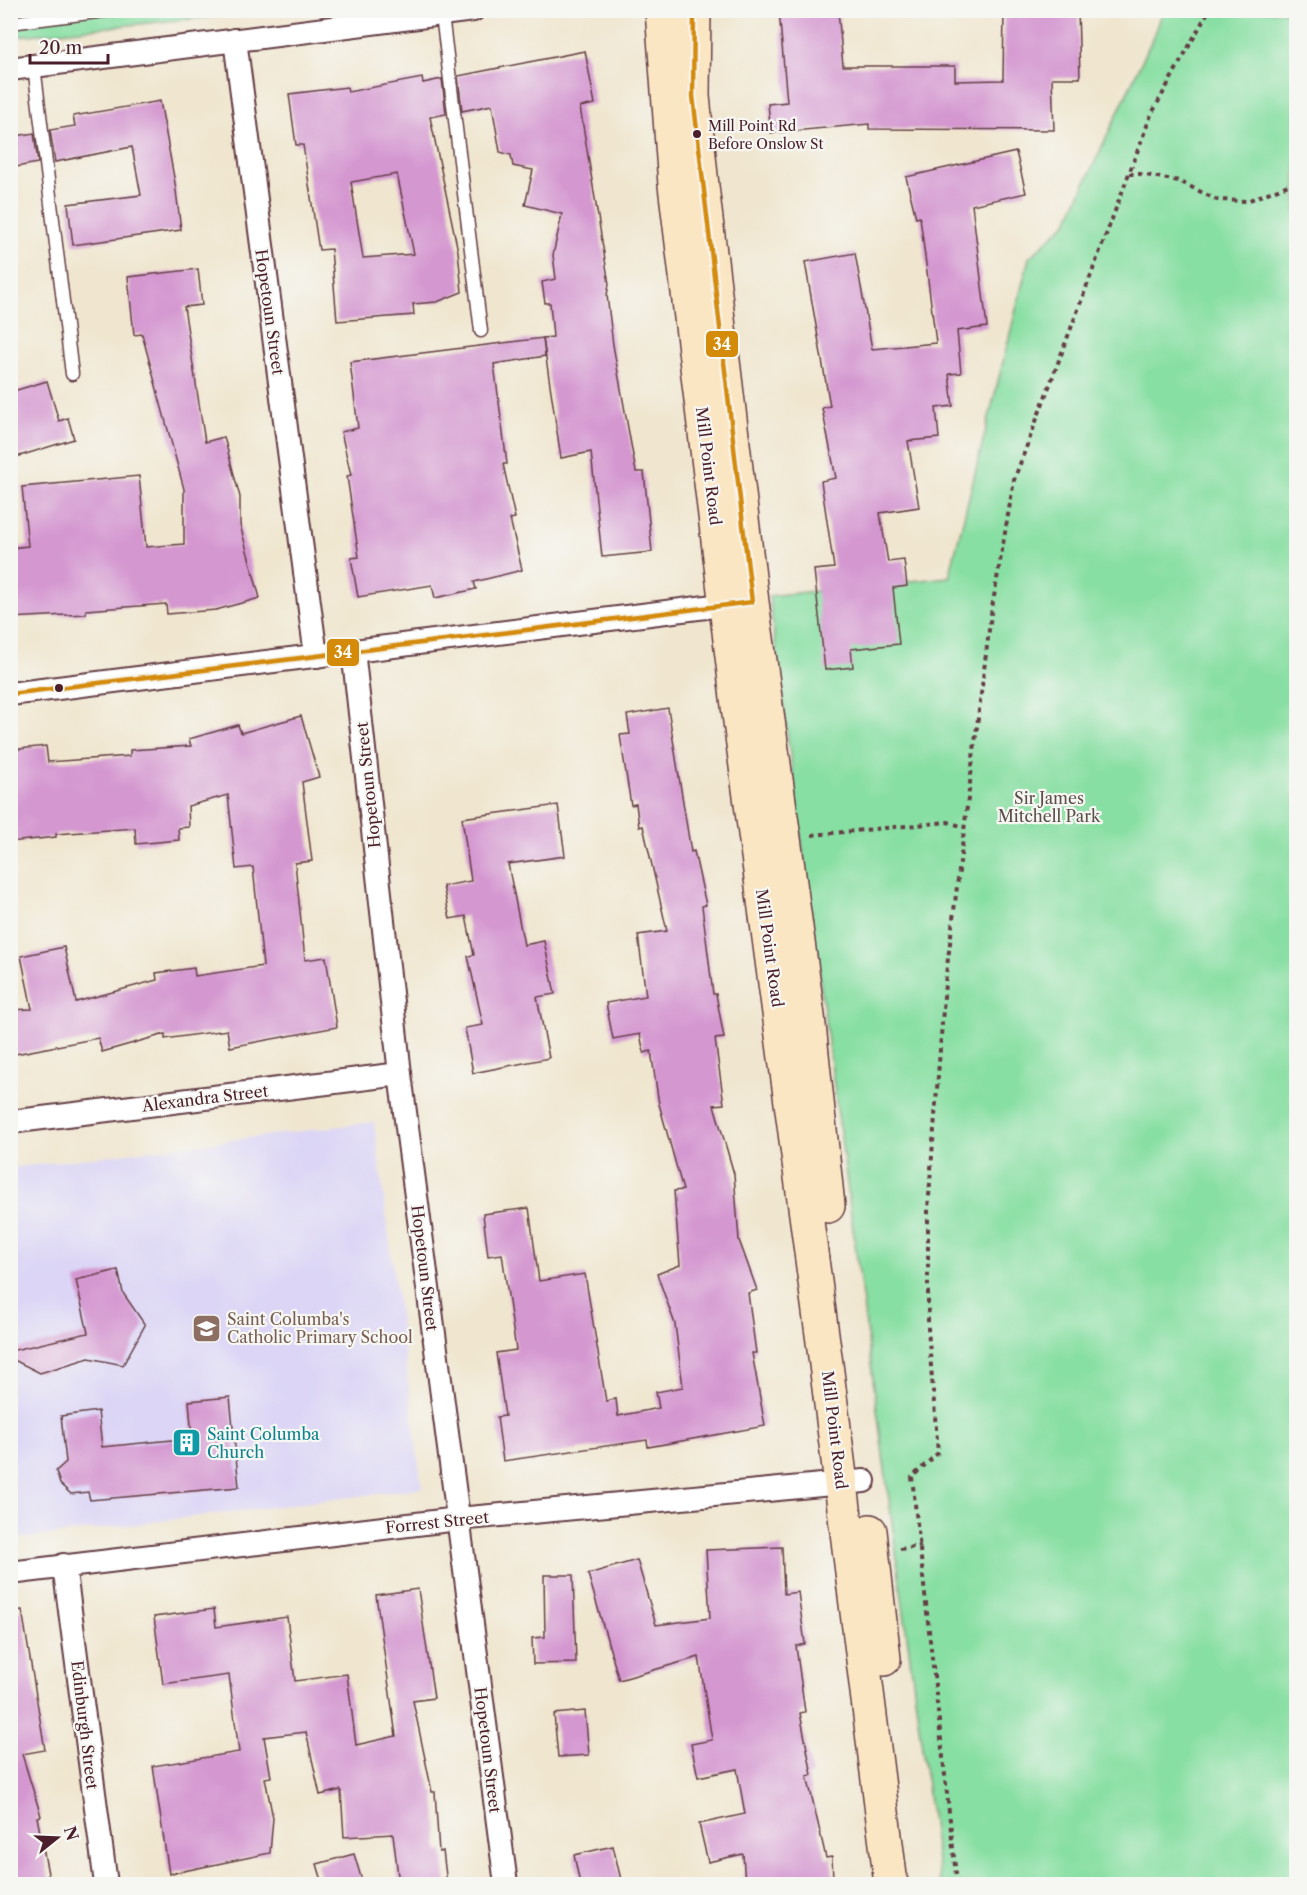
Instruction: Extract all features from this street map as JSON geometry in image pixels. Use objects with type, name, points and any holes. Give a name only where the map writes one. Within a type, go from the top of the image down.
[{"type":"main road","name":"Mill Point Road","points":[[662,10],[675,185],[739,603],[808,1016],[833,1250],[891,1884]]},
{"type":"main road","name":"Mill Point Road","points":[[694,10],[693,96],[739,603]]},
{"type":"main road","name":"Mill Point Road","points":[[853,1482],[913,1884]]},
{"type":"street","points":[[10,69],[473,10]]},
{"type":"street","name":"Hopetoun Street","points":[[235,40],[316,656]]},
{"type":"street","points":[[10,694],[739,603]]},
{"type":"street","name":"Hopetoun Street","points":[[353,650],[400,1074],[506,1884]]},
{"type":"street","name":"Alexandra Street","points":[[10,1122],[400,1074]]},
{"type":"street","name":"Forrest Street","points":[[10,1573],[458,1520],[853,1482]]},
{"type":"street","name":"Edinburgh Street","points":[[64,1565],[106,1884]]},
{"type":"lane","points":[[10,23],[113,10]]},
{"type":"lane","points":[[442,15],[481,331]]},
{"type":"lane","points":[[34,66],[72,374]]},
{"type":"path","points":[[957,1884],[912,1477],[938,1453],[928,1329],[928,1209],[945,983],[991,614],[1014,480],[1151,115],[1209,10]]},
{"type":"path","points":[[1129,174],[1179,181],[1217,200],[1247,201],[1296,182]]},
{"type":"path","points":[[809,836],[948,822],[964,827]]},
{"type":"shaded area","name":"Saint Columba's Catholic Primary School","points":[[374,1122],[422,1488],[11,1540],[10,1168]]},
{"type":"green space","points":[[11,11],[268,11],[11,37]]},
{"type":"green space","name":"Sir James Mitchell Park","points":[[1163,11],[1296,11],[1296,1884],[940,1884],[769,596],[949,577],[1029,258],[1067,222],[1155,33]]},
{"type":"building","points":[[779,10],[838,10],[843,66],[955,66],[955,81],[1003,80],[1004,10],[1078,10],[1080,78],[1052,78],[1054,130],[869,129],[869,124],[771,133],[768,104],[787,102]]},
{"type":"building","points":[[585,51],[595,104],[580,107],[609,284],[607,295],[613,345],[636,472],[644,472],[652,552],[602,557],[591,452],[561,458],[543,338],[553,337],[550,303],[545,303],[542,282],[556,279],[553,255],[562,214],[525,205],[533,170],[513,166],[511,155],[500,152],[492,105],[462,111],[458,76]]},
{"type":"building","points":[[422,78],[423,83],[442,79],[446,114],[430,117],[458,251],[462,292],[437,302],[413,304],[414,315],[337,321],[331,249],[319,250],[303,145],[296,145],[289,94],[347,87],[348,92]],"holes":[[[397,174],[414,254],[363,258],[351,182]]]},
{"type":"building","points":[[160,101],[181,230],[73,245],[68,204],[141,195],[132,147],[55,162],[50,130],[75,126],[73,116]]},
{"type":"building","points":[[34,133],[38,163],[10,168],[10,137]]},
{"type":"building","points":[[1016,152],[1026,193],[972,205],[987,327],[957,331],[961,373],[949,374],[953,406],[936,408],[939,438],[908,441],[919,507],[880,513],[888,562],[904,560],[907,586],[893,588],[899,644],[851,649],[853,667],[825,670],[814,570],[834,568],[821,481],[836,478],[822,408],[830,406],[805,262],[855,253],[872,349],[936,343],[920,217],[916,218],[906,177]]},
{"type":"building","points":[[198,269],[202,305],[184,307],[205,442],[224,437],[240,497],[240,525],[260,598],[216,610],[167,614],[166,604],[86,610],[86,614],[10,618],[10,548],[28,546],[22,487],[139,476],[146,547],[184,544],[184,489],[142,334],[134,335],[128,277]]},
{"type":"building","points":[[543,338],[545,356],[494,364],[507,464],[503,464],[515,518],[510,519],[522,570],[474,582],[476,589],[435,598],[432,585],[358,597],[351,558],[359,557],[347,476],[351,475],[341,432],[358,428],[350,362]]},
{"type":"building","points":[[47,381],[59,421],[68,418],[74,439],[10,459],[10,392]]},
{"type":"building","points":[[668,708],[691,852],[694,851],[706,905],[702,906],[713,994],[716,994],[724,1038],[715,1039],[724,1104],[714,1105],[734,1174],[739,1240],[757,1290],[748,1293],[756,1353],[752,1353],[765,1426],[648,1447],[647,1440],[503,1461],[497,1417],[505,1416],[496,1353],[516,1350],[502,1254],[488,1256],[483,1214],[529,1208],[539,1281],[585,1274],[606,1401],[616,1399],[618,1416],[659,1408],[656,1392],[683,1387],[675,1324],[657,1274],[680,1265],[674,1191],[683,1190],[659,1104],[651,1051],[644,1053],[640,1034],[613,1039],[606,1003],[646,996],[638,935],[667,931],[643,826],[639,827],[636,804],[631,805],[620,735],[630,734],[627,715]]},
{"type":"building","points":[[301,716],[319,777],[302,782],[312,861],[295,863],[305,960],[326,957],[337,1027],[230,1047],[227,1030],[165,1039],[165,1034],[102,1052],[98,1038],[10,1055],[10,1010],[32,1009],[21,956],[64,947],[76,1002],[157,980],[156,973],[194,968],[195,976],[263,966],[253,867],[236,869],[228,795],[188,806],[189,827],[178,828],[179,840],[136,844],[135,828],[56,834],[56,837],[10,842],[10,750],[46,746],[48,762],[130,756],[130,750],[191,746],[189,739],[238,725],[241,733]]},
{"type":"building","points":[[558,805],[565,856],[508,864],[524,945],[544,941],[555,994],[537,997],[549,1058],[473,1073],[465,1028],[483,1025],[468,956],[474,955],[466,916],[450,919],[443,886],[471,881],[462,818]]},
{"type":"building","points":[[118,1270],[123,1293],[145,1325],[123,1365],[89,1358],[40,1373],[10,1358],[10,1351],[88,1333],[76,1280]]},
{"type":"building","name":"Saint Columba Church","points":[[230,1397],[239,1487],[90,1500],[88,1492],[71,1494],[60,1484],[56,1471],[66,1462],[61,1416],[98,1411],[102,1447],[192,1438],[189,1401]]},
{"type":"building","points":[[782,1547],[784,1594],[798,1592],[805,1644],[796,1646],[805,1712],[800,1713],[812,1775],[807,1776],[826,1858],[832,1857],[833,1879],[818,1880],[818,1884],[745,1884],[743,1854],[708,1862],[699,1824],[745,1814],[737,1769],[698,1777],[691,1744],[712,1740],[699,1657],[619,1680],[588,1574],[637,1560],[656,1625],[710,1618],[706,1550]]},
{"type":"building","points":[[544,1575],[573,1575],[576,1663],[533,1664],[532,1638],[545,1637]]},
{"type":"building","points":[[418,1589],[434,1698],[413,1701],[432,1792],[435,1792],[439,1852],[443,1851],[447,1884],[399,1884],[393,1834],[344,1837],[341,1790],[320,1795],[306,1732],[264,1737],[271,1777],[265,1778],[273,1818],[270,1853],[169,1874],[153,1766],[239,1752],[229,1675],[163,1684],[154,1617],[214,1609],[216,1627],[287,1617],[295,1681],[347,1674],[356,1745],[396,1736],[376,1595]]},
{"type":"building","points":[[22,1610],[45,1750],[22,1754],[41,1816],[37,1817],[50,1884],[10,1884],[10,1611]]},
{"type":"building","points":[[585,1711],[589,1755],[558,1757],[554,1714]]},
{"type":"building","points":[[613,1846],[622,1884],[580,1884],[574,1855]]},
{"type":"building","points":[[354,1854],[363,1884],[323,1884],[317,1864]]},
{"type":"transit line","name":"34","points":[[10,694],[752,602],[693,96],[694,10]]},
{"type":"place","name":"Mill Point Rd Before Onslow St","points":[[697,134]]},
{"type":"place","name":"Saint Columba's Catholic Primary School","points":[[206,1328]]},
{"type":"place","name":"Saint Columba Church","points":[[186,1443]]}]
